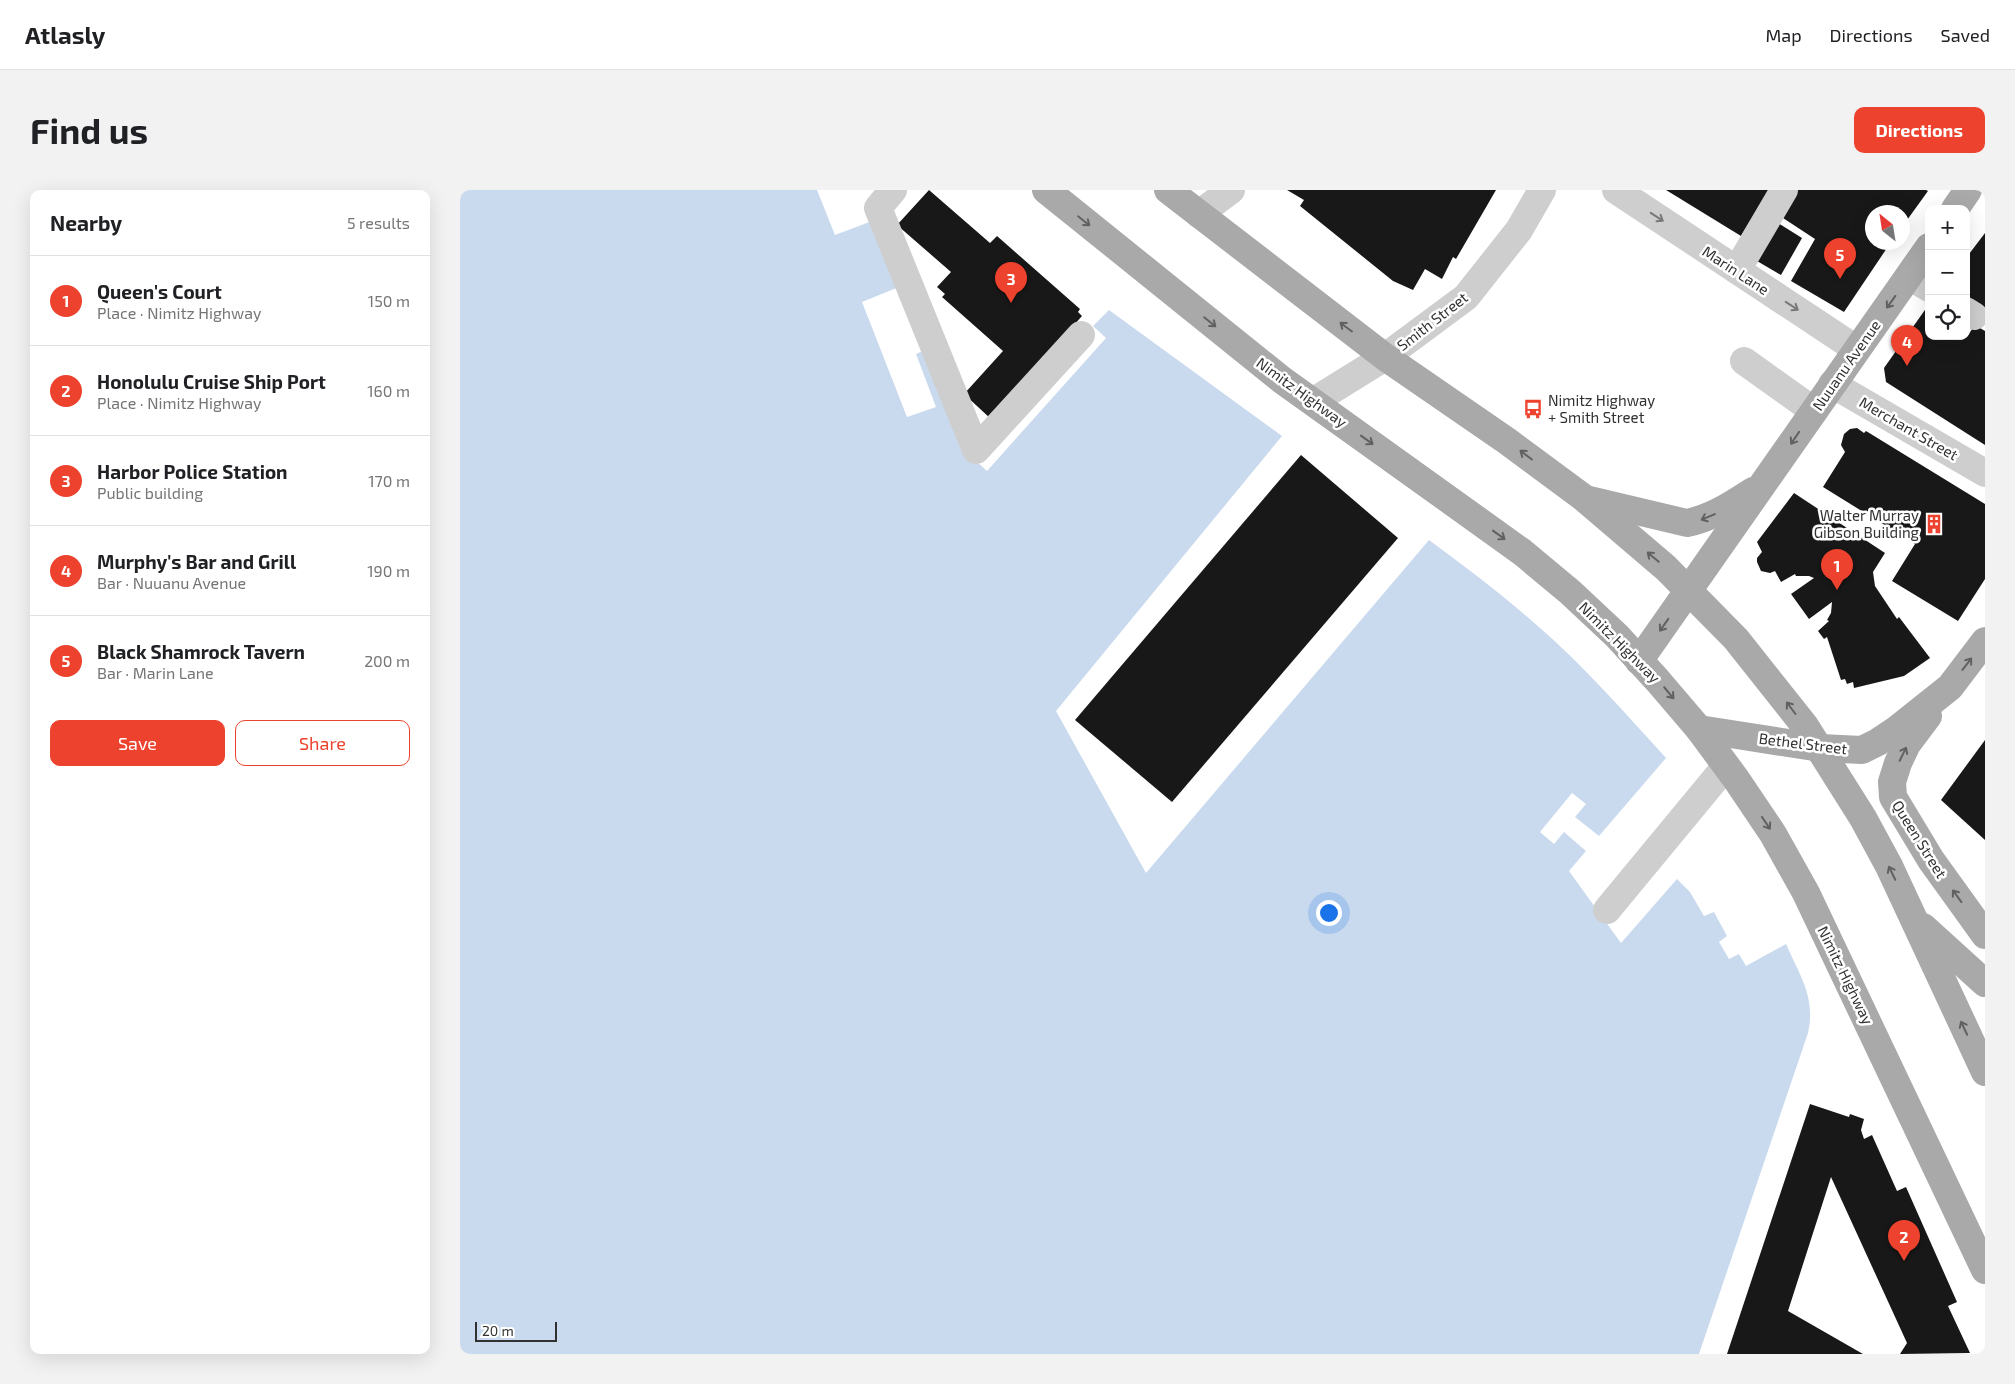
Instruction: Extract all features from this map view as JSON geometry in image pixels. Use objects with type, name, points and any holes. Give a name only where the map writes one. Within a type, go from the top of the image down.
[{"type":"main road","name":"Nimitz Highway","points":[[1046,190],[1275,374],[1522,552],[1570,592],[1617,636],[1699,729],[1773,834],[1806,892],[1985,1270]]},
{"type":"main road","points":[[1168,190],[1385,357],[1507,441],[1584,498],[1658,560],[1736,639],[1772,682],[1820,748],[1863,818],[1913,917],[1985,1072]]},
{"type":"main road","points":[[1958,205],[1968,190]]},
{"type":"main road","name":"Nuuanu Avenue","points":[[1639,660],[1765,483],[1856,349],[1919,282],[1928,250]]},
{"type":"main road","name":"Nuuanu Avenue","points":[[1584,498],[1687,523],[1715,515],[1765,483]]},
{"type":"main road","name":"Bethel Street","points":[[1699,729],[1820,748],[1862,750],[1896,730],[1950,687],[1985,641]]},
{"type":"main road","name":"Queen Street","points":[[1950,687],[1907,744],[1892,782],[1893,797],[1931,860],[1985,935]]},
{"type":"main road","points":[[1913,917],[1985,983]]},
{"type":"street","points":[[1199,214],[1231,190]]},
{"type":"street","name":"Smith Street","points":[[1314,401],[1385,357],[1466,296],[1518,230],[1542,190]]},
{"type":"street","name":"Marin Lane","points":[[1616,190],[1856,349]]},
{"type":"street","points":[[1737,270],[1784,190]]},
{"type":"street","points":[[880,196],[976,450],[1080,335]]},
{"type":"street","name":"Merchant Street","points":[[1749,354],[1823,398],[1985,473]]},
{"type":"street","points":[[1607,910],[1726,766]]},
{"type":"water","points":[[460,190],[817,190],[835,235],[872,221],[899,287],[862,302],[907,417],[936,407],[916,354],[925,350],[963,449],[987,471],[1106,338],[1093,326],[1109,310],[1282,436],[1056,711],[1146,873],[1429,540],[1499,593],[1556,642],[1666,758],[1599,836],[1575,817],[1586,804],[1572,793],[1540,832],[1554,844],[1564,832],[1586,851],[1569,871],[1621,943],[1677,879],[1690,892],[1704,916],[1714,912],[1727,936],[1719,942],[1729,959],[1739,954],[1746,966],[1786,944],[1808,997],[1810,1020],[1808,1033],[1699,1354],[460,1354]]},
{"type":"building","points":[[929,190],[990,243],[997,236],[1080,309],[1078,312],[1082,316],[991,419],[964,394],[1003,351],[942,297],[945,294],[937,287],[951,272],[897,225]]},
{"type":"building","points":[[1287,190],[1496,190],[1456,259],[1453,257],[1442,279],[1425,269],[1413,290],[1393,281],[1300,206],[1304,200]]},
{"type":"building","points":[[1666,190],[1769,190],[1741,236]]},
{"type":"building","points":[[1798,190],[1928,191],[1910,216],[1910,205],[1865,205],[1865,250],[1886,250],[1844,312],[1791,281],[1815,239],[1783,218]]},
{"type":"building","points":[[1778,223],[1802,238],[1781,275],[1757,261]]},
{"type":"building","points":[[1985,233],[1985,318],[1970,308],[1970,253]]},
{"type":"building","points":[[1925,310],[1925,340],[1970,340],[1970,332],[1975,325],[1985,331],[1985,445],[1886,382],[1884,368]]},
{"type":"building","name":"Walter Murray Gibson Building","points":[[1857,428],[1864,433],[1866,431],[1985,504],[1985,579],[1958,621],[1892,581],[1915,544],[1823,487],[1845,452],[1841,445],[1844,434],[1850,429]]},
{"type":"building","points":[[1301,455],[1398,538],[1172,802],[1075,720]]},
{"type":"building","points":[[1794,493],[1885,553],[1873,572],[1875,586],[1897,619],[1899,617],[1930,658],[1904,676],[1854,688],[1853,682],[1847,684],[1845,679],[1841,680],[1827,637],[1824,639],[1818,631],[1829,621],[1827,620],[1831,613],[1832,602],[1809,619],[1791,594],[1814,578],[1796,576],[1795,574],[1781,582],[1775,571],[1770,573],[1761,571],[1757,562],[1757,558],[1762,552],[1757,542]]},
{"type":"building","points":[[1985,740],[1985,840],[1941,800]]},
{"type":"building","points":[[1810,1104],[1849,1117],[1850,1114],[1864,1119],[1861,1130],[1864,1139],[1872,1135],[1897,1191],[1906,1187],[1957,1302],[1948,1306],[1970,1353],[1900,1354],[1907,1343],[1831,1177],[1788,1311],[1863,1354],[1727,1354]]},
{"type":"place","name":"Black Shamrock Tavern","points":[[1840,279]]},
{"type":"place","name":"Harbor Police Station","points":[[1011,303]]},
{"type":"place","name":"Murphy's Bar and Grill","points":[[1907,366]]},
{"type":"place","name":"Nimitz Highway + Smith Street","points":[[1533,409]]},
{"type":"place","name":"Walter Murray Gibson Building","points":[[1934,524]]},
{"type":"place","name":"Queen's Court","points":[[1837,590]]},
{"type":"place","name":"Honolulu Cruise Ship Port","points":[[1904,1261]]}]
